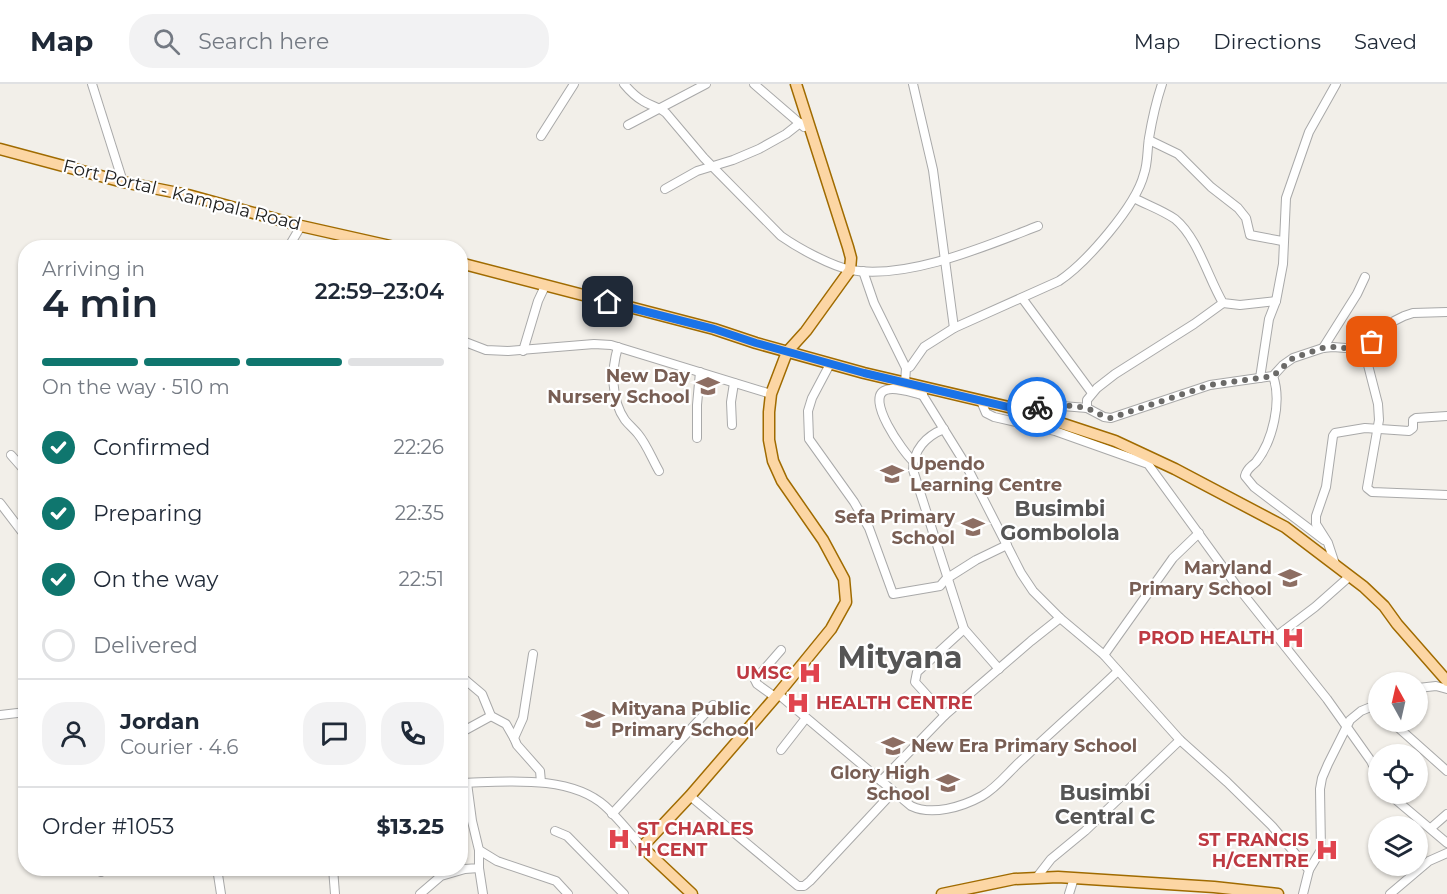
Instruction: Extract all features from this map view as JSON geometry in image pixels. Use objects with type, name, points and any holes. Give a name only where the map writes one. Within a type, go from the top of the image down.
[{"type":"main road","points":[[692,894],[642,847],[690,796],[776,696],[831,629],[846,602],[844,579],[823,540],[782,481],[773,461],[769,430],[771,394],[787,352],[813,322],[850,270],[851,258],[796,84]]},
{"type":"main road","name":"Fort Portal - Kampala Road","points":[[0,149],[123,182],[188,195],[301,226],[363,240]]},
{"type":"main road","points":[[468,265],[704,327],[787,352],[905,383],[920,390],[1021,410],[1114,441],[1200,481],[1285,526],[1350,576],[1384,606],[1396,624],[1447,681]]},
{"type":"main road","points":[[942,894],[989,883],[1037,877],[1278,894]]},
{"type":"street","points":[[92,84],[123,182]]},
{"type":"street","points":[[541,136],[574,84]]},
{"type":"street","points":[[624,84],[645,103],[662,109],[712,166],[791,243],[850,270],[876,272],[912,268],[994,243],[1038,226]]},
{"type":"street","points":[[628,125],[706,84]]},
{"type":"street","points":[[754,84],[812,134]]},
{"type":"street","points":[[913,84],[933,170],[954,328]]},
{"type":"street","points":[[906,368],[924,347],[954,328],[1044,289],[1067,276],[1103,237],[1141,186],[1156,102],[1162,84]]},
{"type":"street","points":[[1260,378],[1269,319],[1276,301],[1283,264],[1282,241],[1286,198],[1309,132],[1336,84]]},
{"type":"street","points":[[665,189],[682,177],[759,149],[800,123]]},
{"type":"street","points":[[1149,140],[1178,154],[1211,187],[1238,208],[1246,218],[1250,235],[1282,241]]},
{"type":"street","points":[[1134,198],[1167,214],[1184,229],[1223,303]]},
{"type":"street","points":[[293,240],[301,226]]},
{"type":"street","points":[[863,271],[874,303],[906,368],[905,383]]},
{"type":"street","points":[[1323,348],[1365,277]]},
{"type":"street","points":[[523,351],[538,301],[545,286]]},
{"type":"street","points":[[1022,298],[1092,393]]},
{"type":"street","points":[[1087,408],[1087,400],[1092,393],[1115,374],[1223,303],[1276,301]]},
{"type":"street","points":[[1021,410],[1050,405],[1087,408],[1111,418],[1210,385],[1273,376],[1293,358],[1323,348],[1358,349],[1372,342],[1394,321],[1413,313],[1447,312]]},
{"type":"street","points":[[468,343],[486,350],[523,351],[603,344],[771,394]]},
{"type":"street","points":[[618,347],[615,356],[616,402],[626,421],[640,435],[659,471]]},
{"type":"street","points":[[1358,349],[1366,358],[1378,404],[1378,429],[1366,485],[1369,491],[1447,495]]},
{"type":"street","points":[[830,363],[808,411],[809,439],[854,502],[869,528],[893,594],[940,586],[946,579],[976,560],[1007,545]]},
{"type":"street","points":[[698,438],[697,405],[700,372]]},
{"type":"street","points":[[1273,376],[1278,407],[1269,436],[1256,462],[1246,470],[1245,476],[1254,487],[1328,543]]},
{"type":"street","points":[[732,425],[731,402],[734,383]]},
{"type":"street","points":[[913,461],[905,454],[880,411],[878,398],[881,392],[887,389],[920,390],[966,465],[1027,582],[1060,618],[1104,655],[1180,741],[1272,826],[1309,870]]},
{"type":"street","points":[[981,401],[986,413],[994,417],[1055,431],[1148,464],[1236,585],[1278,635],[1368,757]]},
{"type":"street","points":[[1335,564],[1328,543],[1316,524],[1316,516],[1326,487],[1335,433],[1365,428],[1409,431],[1413,428],[1413,420],[1416,418],[1447,416]]},
{"type":"street","points":[[944,429],[936,432],[918,449],[913,461],[913,470],[946,579],[964,629],[999,669]]},
{"type":"street","points":[[11,455],[18,463]]},
{"type":"street","points":[[0,503],[18,527]]},
{"type":"street","points":[[1104,655],[1173,558],[1198,533]]},
{"type":"street","points":[[1278,635],[1350,576]]},
{"type":"street","points":[[880,781],[945,715],[1060,618]]},
{"type":"street","points":[[945,715],[915,682],[914,677],[964,629]]},
{"type":"street","points":[[781,650],[755,680],[806,718],[911,806],[919,810],[932,811],[981,797],[993,789],[1022,759],[1118,671]]},
{"type":"street","points":[[514,738],[523,718],[533,654]]},
{"type":"street","points":[[468,682],[483,694],[491,716],[506,724],[517,745],[540,771],[541,782]]},
{"type":"street","points":[[1428,687],[1447,689]]},
{"type":"street","points":[[612,814],[713,705]]},
{"type":"street","points":[[1303,894],[1309,870],[1321,850],[1319,803],[1322,778],[1346,728],[1354,716],[1368,708]]},
{"type":"street","points":[[0,715],[18,713]]},
{"type":"street","points":[[468,729],[491,716]]},
{"type":"street","points":[[781,750],[806,718]]},
{"type":"street","points":[[1403,732],[1447,771]]},
{"type":"street","points":[[1037,877],[1051,859],[1093,824],[1180,741]]},
{"type":"street","points":[[468,783],[522,781],[560,785],[603,804],[642,847]]},
{"type":"street","points":[[690,796],[798,886],[804,886],[893,792]]},
{"type":"street","points":[[468,802],[479,850],[483,894]]},
{"type":"street","points":[[1401,804],[1447,843]]},
{"type":"street","points":[[1431,828],[1447,814]]},
{"type":"street","points":[[555,831],[567,836],[624,894]]},
{"type":"street","points":[[479,850],[497,861],[556,881],[568,894]]},
{"type":"street","points":[[1390,894],[1429,861],[1447,853]]},
{"type":"street","points":[[468,869],[479,868]]},
{"type":"street","points":[[218,876],[221,894]]},
{"type":"street","points":[[334,876],[335,894]]},
{"type":"street","points":[[420,894],[441,876]]},
{"type":"street","points":[[1069,894],[1074,879]]},
{"type":"way so far","points":[[1037,407],[1050,405],[1087,408],[1096,414],[1111,418],[1210,385],[1273,376],[1293,358],[1323,348],[1358,349],[1372,342]]},
{"type":"place","name":"New Day Nursery School","points":[[708,386]]},
{"type":"place","name":"Upendo Learning Centre","points":[[892,474]]},
{"type":"place","name":"Sefa Primary School","points":[[973,527]]},
{"type":"place","name":"Maryland Primary School","points":[[1290,578]]},
{"type":"place","name":"PROD HEALTH","points":[[1293,638]]},
{"type":"place","name":"UMSC","points":[[810,673]]},
{"type":"place","name":"HEALTH CENTRE","points":[[798,703]]},
{"type":"place","name":"Mityana Public Primary School","points":[[593,719]]},
{"type":"place","name":"New Era Primary School","points":[[893,746]]},
{"type":"place","name":"Glory High School","points":[[948,783]]},
{"type":"place","name":"ST CHARLES H CENT","points":[[619,839]]},
{"type":"place","name":"ST FRANCIS H/CENTRE","points":[[1327,850]]},
{"type":"district","name":"Busimbi Gombolola","points":[[1060,521]]},
{"type":"district","name":"Mityana","points":[[900,658]]},
{"type":"district","name":"Busimbi Central C","points":[[1105,805]]},
{"type":"route","points":[[608,302],[714,329],[864,373],[1021,410],[1037,407]]}]
